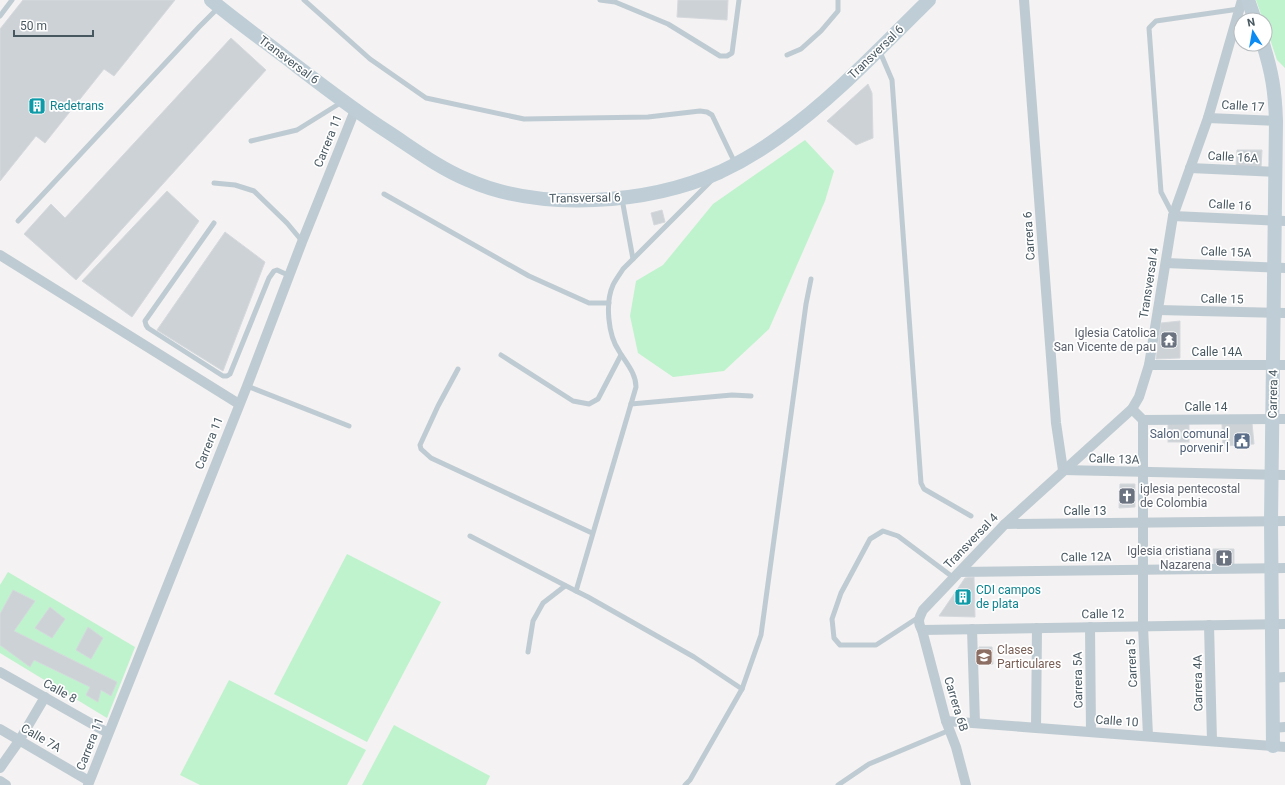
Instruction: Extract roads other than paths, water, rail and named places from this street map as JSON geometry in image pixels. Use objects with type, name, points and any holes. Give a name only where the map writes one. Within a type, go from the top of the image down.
[{"type":"street","name":"Transversal 6","points":[[215,3],[355,110],[439,166],[467,180],[510,193],[557,200],[574,200],[622,198],[684,185],[720,172],[735,164],[778,138],[810,115],[929,0]]},
{"type":"street","name":"Carrera 6","points":[[1024,0],[1056,423],[1063,470]]},
{"type":"street","name":"Transversal 4","points":[[919,617],[923,610],[1005,524],[1132,409],[1140,397],[1149,365],[1173,216],[1208,118],[1243,3]]},
{"type":"street","points":[[1243,3],[1249,12]]},
{"type":"street","name":"Carrera 4","points":[[1265,52],[1275,90],[1276,172],[1280,221],[1278,475],[1279,746]]},
{"type":"street","name":"Carrera 11","points":[[89,783],[355,110]]},
{"type":"street","name":"Calle 17","points":[[1208,118],[1276,121]]},
{"type":"street","name":"Calle 16A","points":[[1190,168],[1276,172]]},
{"type":"street","name":"Calle 16","points":[[1173,216],[1280,221]]},
{"type":"street","points":[[0,255],[239,404]]},
{"type":"street","name":"Calle 15A","points":[[1166,263],[1280,267]]},
{"type":"street","name":"Calle 15","points":[[1158,310],[1279,313]]},
{"type":"street","name":"Calle 14A","points":[[1149,365],[1279,365]]},
{"type":"street","points":[[1132,409],[1142,420]]},
{"type":"street","name":"Calle 14","points":[[1142,420],[1279,419]]},
{"type":"street","name":"Carrera 5","points":[[1142,420],[1143,626],[1148,736]]},
{"type":"street","name":"Calle 13A","points":[[1063,470],[1278,475]]},
{"type":"street","name":"Calle 13","points":[[1005,524],[1278,521]]},
{"type":"street","name":"Calle 12A","points":[[957,575],[1278,568]]},
{"type":"street","points":[[919,617],[919,625],[922,630]]},
{"type":"street","name":"Calle 12","points":[[922,630],[1278,624]]},
{"type":"street","name":"Carrera 4A","points":[[1210,625],[1212,741]]},
{"type":"street","name":"Carrera 5A","points":[[1090,627],[1091,732]]},
{"type":"street","points":[[1036,728],[1037,628]]},
{"type":"street","points":[[972,629],[975,723]]},
{"type":"street","name":"Carrera 6B","points":[[922,630],[966,785]]},
{"type":"street","name":"Calle 8","points":[[0,672],[108,732]]},
{"type":"street","points":[[0,768],[19,741],[45,697]]},
{"type":"street","name":"Calle 10","points":[[948,725],[975,723],[1279,746]]},
{"type":"street","name":"Calle 7A","points":[[0,729],[89,783]]},
{"type":"street","points":[[0,781],[6,785]]},
{"type":"lane","points":[[0,16],[12,0]]},
{"type":"lane","points":[[304,0],[370,59],[426,98],[524,119],[648,117],[700,110],[712,115],[735,164]]},
{"type":"lane","points":[[600,0],[615,2],[668,24],[720,56],[727,56],[732,53],[739,0]]},
{"type":"lane","points":[[787,55],[800,49],[821,31],[838,11],[838,0]]},
{"type":"lane","points":[[18,221],[199,27],[215,3]]},
{"type":"lane","points":[[1173,216],[1161,192],[1149,28],[1156,21],[1243,3]]},
{"type":"lane","points":[[879,49],[892,80],[921,483],[924,489],[971,516]]},
{"type":"lane","points":[[251,141],[297,130],[343,101]]},
{"type":"lane","points":[[576,591],[636,387],[636,379],[632,370],[621,355],[609,327],[609,304],[613,286],[623,269],[720,172]]},
{"type":"lane","points":[[214,183],[235,185],[254,191],[287,223],[302,242]]},
{"type":"lane","points":[[384,194],[529,276],[589,303],[609,304]]},
{"type":"lane","points":[[622,198],[633,259]]},
{"type":"lane","points":[[214,223],[146,321],[148,328],[223,376],[227,376],[230,374],[269,278],[274,271],[277,270],[290,276]]},
{"type":"lane","points":[[685,785],[690,780],[742,689],[761,635],[806,304],[811,279]]},
{"type":"lane","points":[[502,355],[573,401],[589,404],[598,399],[621,355]]},
{"type":"lane","points":[[458,369],[435,412],[420,445],[421,449],[431,458],[592,533]]},
{"type":"lane","points":[[247,386],[349,426]]},
{"type":"lane","points":[[631,404],[732,395],[751,396]]},
{"type":"lane","points":[[919,617],[876,645],[840,645],[834,638],[832,619],[841,593],[870,539],[883,531],[898,536],[957,575]]},
{"type":"lane","points":[[470,536],[588,597],[694,657],[742,689]]},
{"type":"lane","points":[[528,652],[533,621],[543,603],[565,586]]},
{"type":"lane","points":[[838,785],[869,764],[948,725]]},
{"type":"place","name":"Redetrans","points":[[37,106]]},
{"type":"place","name":"Iglesia Catolica San Vicente de pau","points":[[1169,340]]},
{"type":"place","name":"Salon comunal porvenir l","points":[[1242,441]]},
{"type":"place","name":"iglesia pentecostal de Colombia","points":[[1127,496]]},
{"type":"place","name":"Iglesia cristiana Nazarena","points":[[1224,558]]},
{"type":"place","name":"CDI campos de plata","points":[[963,597]]},
{"type":"place","name":"Clases Particulares","points":[[984,657]]}]
